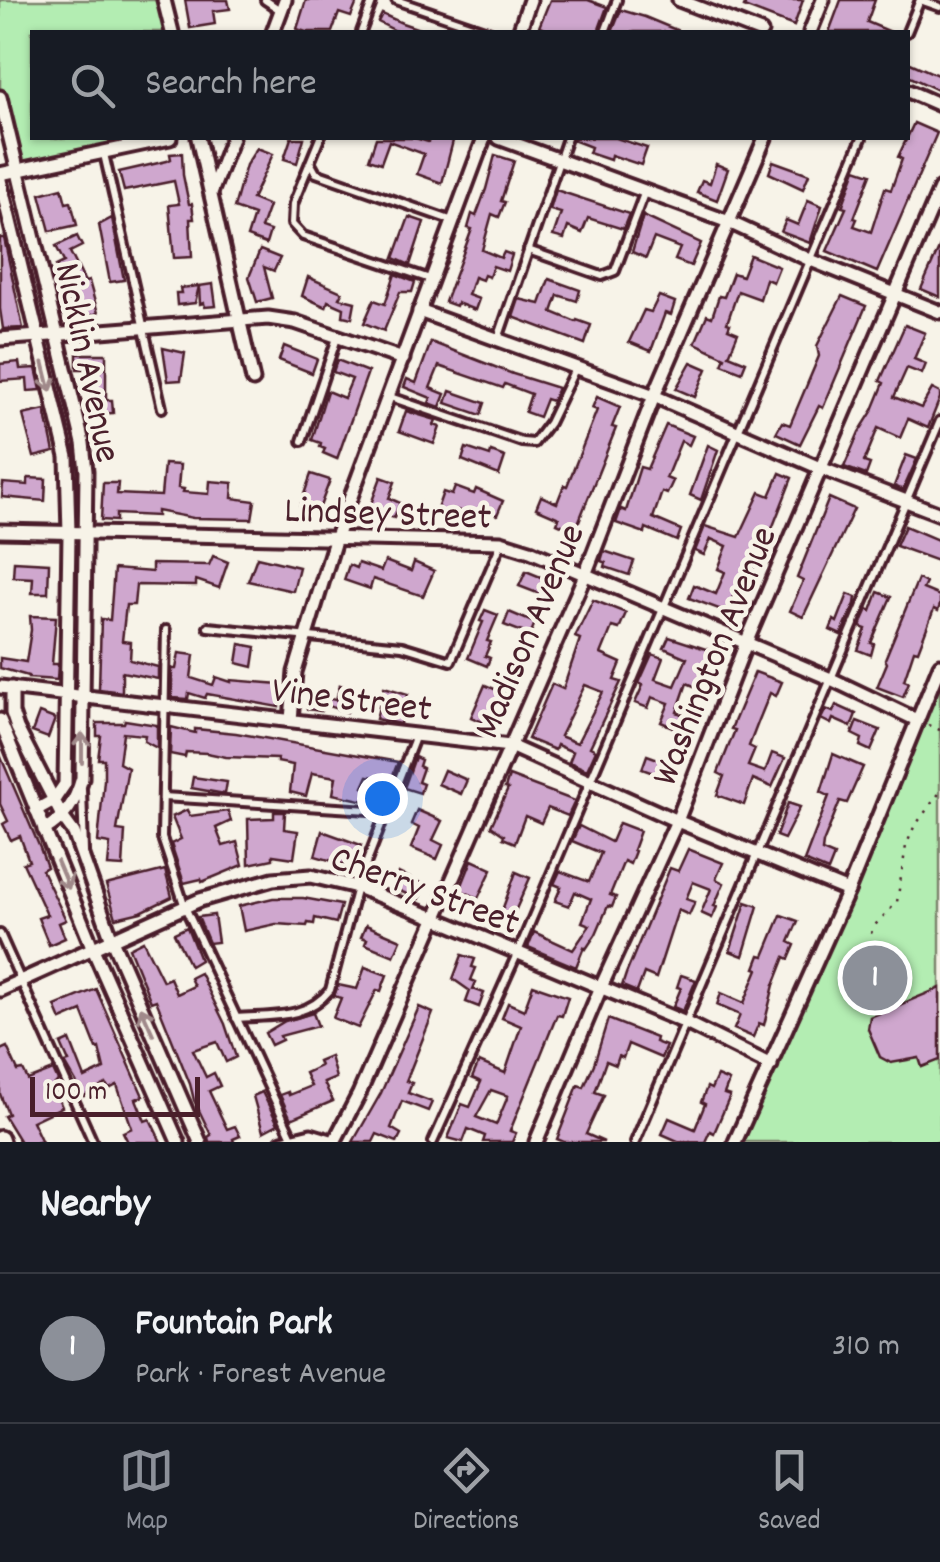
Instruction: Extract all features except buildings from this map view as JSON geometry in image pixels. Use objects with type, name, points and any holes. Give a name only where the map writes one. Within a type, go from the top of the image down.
[{"type":"street","points":[[164,0],[172,30]]},
{"type":"street","points":[[520,30],[530,0]]},
{"type":"street","points":[[679,0],[756,30]]},
{"type":"street","points":[[811,30],[823,0]]},
{"type":"street","points":[[274,30],[283,5]]},
{"type":"street","points":[[910,93],[940,104]]},
{"type":"street","name":"Nicklin Avenue","points":[[0,97],[86,471],[82,778],[77,797],[63,818]]},
{"type":"street","points":[[0,177],[161,140]]},
{"type":"street","points":[[198,140],[253,380]]},
{"type":"street","points":[[211,193],[231,140]]},
{"type":"street","points":[[291,720],[295,672],[336,537],[483,140]]},
{"type":"street","points":[[504,140],[729,222],[940,312]]},
{"type":"street","name":"Madison Avenue","points":[[334,1142],[359,1094],[586,575],[654,396],[764,140]]},
{"type":"street","name":"Nicklin Avenue","points":[[0,177],[66,457],[69,534],[65,784],[54,800]]},
{"type":"street","name":"Washington Avenue","points":[[536,1142],[677,822],[746,643],[940,189]]},
{"type":"street","points":[[420,311],[654,396],[820,468],[940,514]]},
{"type":"street","points":[[0,339],[268,318],[295,322],[403,358]]},
{"type":"street","name":"Lindsey Street","points":[[0,531],[501,542],[831,679],[917,720]]},
{"type":"street","points":[[736,1142],[848,891],[940,665]]},
{"type":"street","points":[[6,687],[17,728],[74,832],[112,940],[200,1142]]},
{"type":"street","name":"Vine Street","points":[[6,687],[510,746],[677,822],[848,891]]},
{"type":"street","points":[[0,720],[93,949],[178,1142]]},
{"type":"street","points":[[36,810],[54,800]]},
{"type":"street","points":[[44,830],[63,818]]},
{"type":"street","name":"Cherry Street","points":[[0,990],[184,908],[273,879],[311,876],[357,888],[518,952],[686,1023],[771,1065]]},
{"type":"street","points":[[287,1140],[311,1135],[334,1142]]},
{"type":"lane","points":[[265,0],[283,5]]},
{"type":"lane","points":[[363,30],[374,0]]},
{"type":"lane","points":[[396,0],[484,30]]},
{"type":"lane","points":[[606,30],[616,0]]},
{"type":"lane","points":[[907,30],[920,0],[940,8]]},
{"type":"lane","points":[[319,140],[294,204],[292,224],[303,236],[431,280]]},
{"type":"lane","points":[[498,339],[566,140]]},
{"type":"lane","points":[[433,1142],[518,952],[861,140]]},
{"type":"lane","points":[[104,152],[162,408]]},
{"type":"lane","points":[[310,162],[316,173],[452,222]]},
{"type":"lane","points":[[528,250],[602,276],[615,271],[645,191]]},
{"type":"lane","points":[[302,441],[338,336]]},
{"type":"lane","points":[[389,397],[534,444],[576,368]]},
{"type":"lane","points":[[635,1142],[940,421]]},
{"type":"lane","points":[[208,627],[402,646],[451,661],[501,542]]},
{"type":"lane","points":[[166,630],[162,838],[184,908],[287,1140]]},
{"type":"lane","points":[[236,1018],[300,1014],[319,1003],[330,990],[357,888],[416,735]]},
{"type":"lane","points":[[82,778],[84,858]]},
{"type":"lane","points":[[163,797],[385,812]]},
{"type":"lane","points":[[0,934],[92,1142]]},
{"type":"path","points":[[879,1014],[864,975],[868,940],[874,926],[897,902],[906,846],[914,827],[940,792]]},
{"type":"green space","points":[[0,0],[164,0],[172,30],[30,30],[30,140],[161,140],[18,172],[0,97]]},
{"type":"green space","points":[[940,665],[940,1142],[735,1142]]},
{"type":"place","name":"Fountain Park","points":[[875,978]]}]
